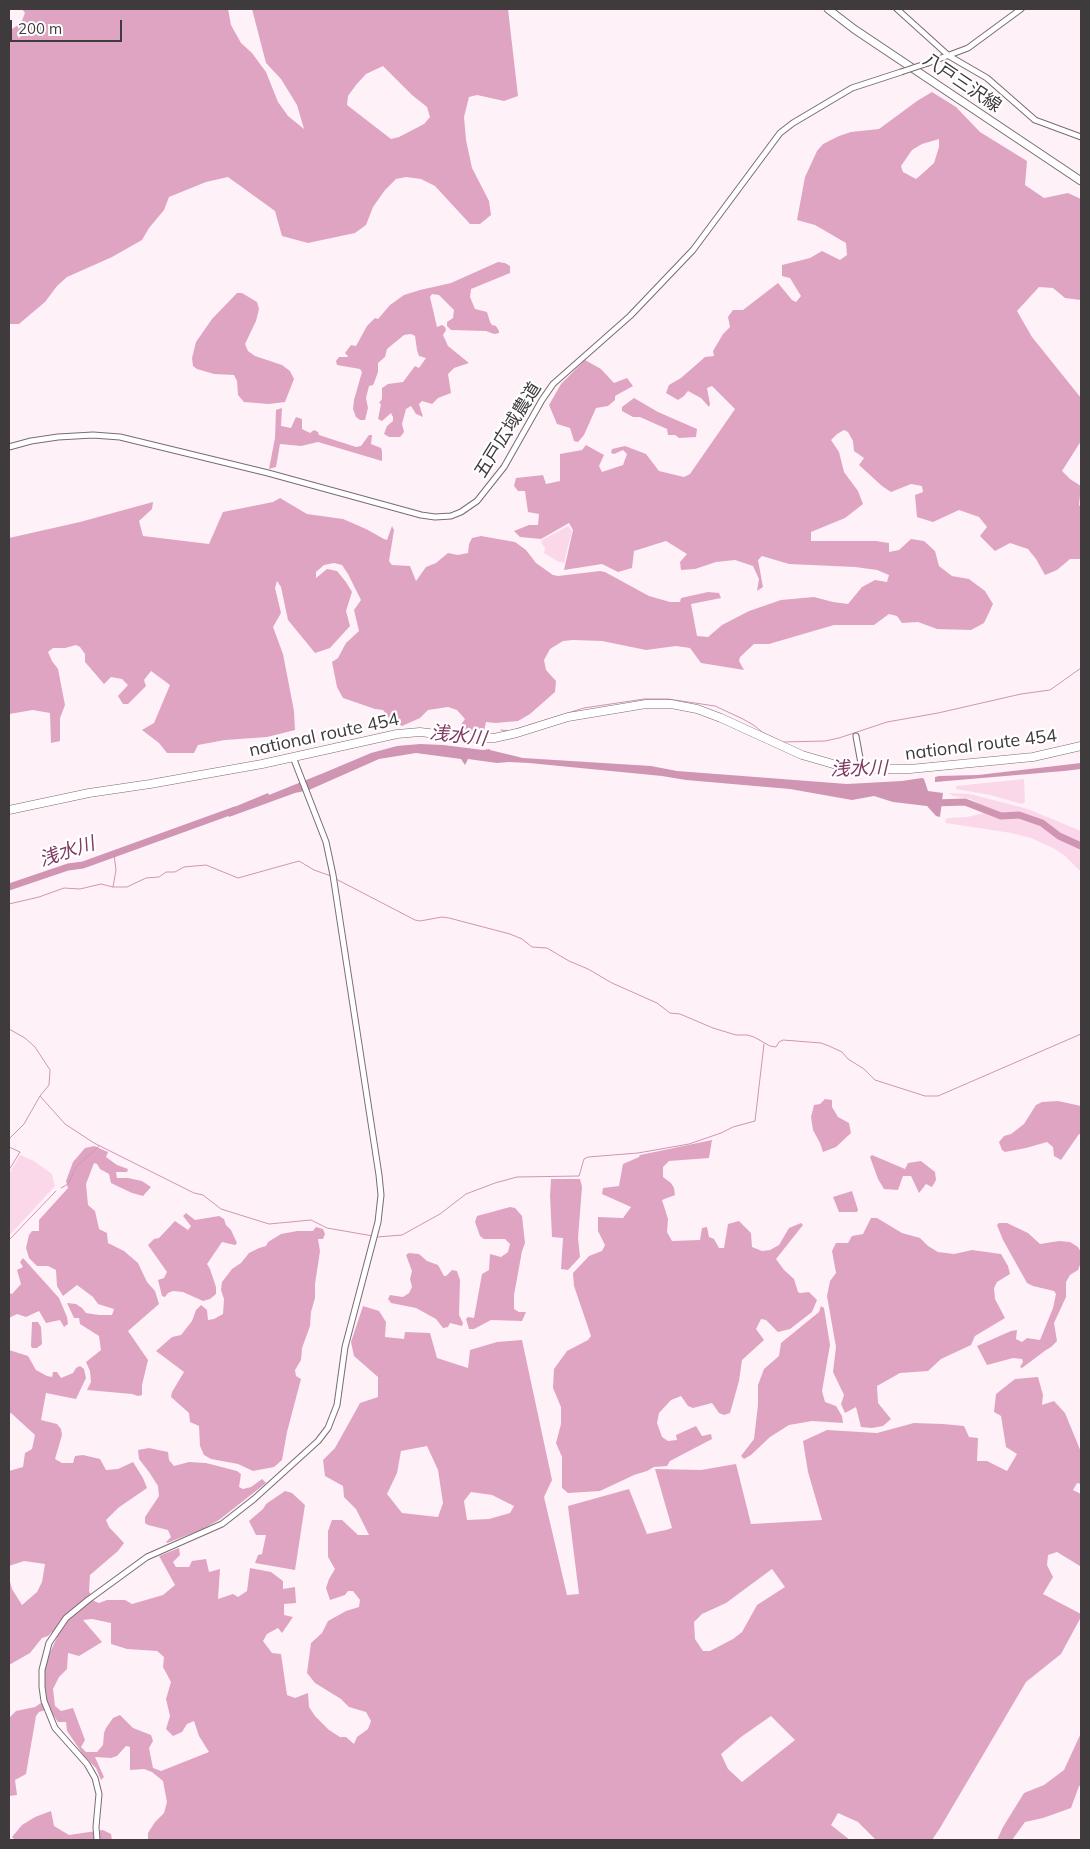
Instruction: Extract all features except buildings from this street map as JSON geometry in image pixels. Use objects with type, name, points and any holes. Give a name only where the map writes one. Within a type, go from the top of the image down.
[{"type":"highway","name":"national route 454","points":[[9,810],[89,793],[210,774],[409,732],[494,738],[581,714],[621,707],[658,704],[697,709],[802,755],[840,766],[862,769],[910,769],[1033,757],[1081,746]]},
{"type":"main road","name":"八戸三沢線","points":[[828,9],[854,29],[1081,181]]},
{"type":"street","points":[[897,9],[949,56],[983,75],[1035,120],[1081,137]]},
{"type":"street","name":"五戸広域農道","points":[[9,447],[58,437],[93,435],[120,437],[268,473],[421,515],[435,517],[451,516],[461,512],[477,501],[504,467],[553,384],[630,316],[693,250],[780,133],[793,123],[847,91],[968,48],[1021,9]]},
{"type":"street","points":[[856,736],[862,769]]},
{"type":"street","points":[[97,1840],[96,1828],[99,1794],[96,1778],[87,1764],[56,1728],[44,1701],[42,1670],[49,1643],[66,1618],[88,1600],[148,1557],[222,1524],[318,1441],[328,1428],[337,1405],[346,1341],[378,1222],[381,1195],[379,1175],[333,875],[326,842],[293,757]]},
{"type":"shaded area","points":[[22,9],[228,9],[231,25],[241,43],[252,53],[266,72],[278,102],[288,116],[304,129],[297,105],[281,79],[266,63],[252,9],[508,9],[518,96],[504,101],[477,95],[469,97],[464,117],[466,140],[472,168],[489,201],[491,215],[480,224],[470,224],[435,186],[421,179],[406,177],[396,179],[385,190],[373,207],[366,225],[355,233],[308,243],[282,236],[275,211],[228,177],[206,182],[169,197],[164,210],[142,240],[112,257],[67,277],[57,286],[45,302],[19,324],[9,324],[9,27],[12,29],[21,23],[25,13]],"holes":[[[383,66],[427,107],[430,117],[424,124],[391,139],[347,105],[348,96],[366,74]]]},
{"type":"shaded area","points":[[932,92],[956,107],[980,132],[1027,161],[1025,185],[1044,198],[1068,193],[1081,199],[1081,300],[1065,298],[1053,288],[1039,287],[1017,311],[1032,337],[1081,398],[1081,441],[1062,471],[1081,486],[1079,505],[1081,507],[1081,559],[1070,559],[1057,570],[1045,575],[1028,549],[1010,543],[995,551],[980,536],[987,527],[979,517],[959,510],[933,522],[917,517],[915,495],[923,492],[922,486],[911,484],[891,492],[882,486],[859,465],[864,458],[854,451],[853,441],[848,432],[844,430],[831,440],[839,452],[844,472],[858,491],[863,504],[845,518],[811,532],[811,541],[876,541],[889,543],[889,552],[899,550],[911,539],[924,541],[935,551],[939,566],[952,576],[969,579],[985,591],[993,604],[984,623],[971,630],[937,629],[918,622],[902,623],[897,616],[889,614],[874,625],[834,625],[769,644],[754,644],[740,657],[739,661],[744,670],[701,663],[690,648],[676,646],[646,650],[602,641],[563,641],[550,649],[544,660],[546,670],[556,681],[555,692],[530,714],[518,721],[486,722],[484,731],[480,733],[462,732],[460,726],[465,719],[457,710],[448,707],[428,710],[420,718],[402,726],[389,718],[383,710],[343,698],[337,687],[332,662],[338,658],[346,643],[359,631],[354,610],[361,600],[342,565],[334,563],[324,565],[316,572],[316,578],[327,569],[337,571],[352,592],[346,611],[350,626],[330,648],[315,653],[288,620],[281,587],[277,581],[275,588],[281,613],[273,627],[283,654],[294,711],[295,730],[267,737],[225,740],[198,745],[194,753],[167,753],[159,743],[142,730],[154,723],[170,685],[151,671],[144,680],[146,686],[128,704],[123,704],[118,696],[128,685],[122,679],[111,677],[104,684],[85,662],[85,654],[76,645],[65,648],[53,648],[48,652],[58,669],[65,705],[60,718],[60,741],[51,743],[50,713],[33,710],[9,714],[9,538],[80,522],[153,502],[152,509],[139,521],[143,536],[209,544],[223,512],[273,502],[280,498],[307,514],[343,519],[387,540],[392,526],[394,530],[389,561],[392,565],[410,566],[416,581],[426,567],[436,563],[448,553],[458,555],[468,553],[472,538],[481,536],[515,542],[526,550],[536,563],[553,575],[605,572],[649,596],[670,602],[680,602],[681,598],[708,592],[719,593],[721,598],[691,604],[697,636],[708,637],[722,625],[749,611],[781,600],[814,597],[848,604],[862,587],[875,580],[887,582],[889,575],[877,570],[789,564],[762,556],[758,560],[763,587],[757,591],[759,579],[753,566],[735,560],[716,562],[695,569],[681,570],[680,562],[687,554],[666,541],[634,551],[632,568],[618,572],[602,564],[564,570],[573,530],[569,523],[541,539],[520,537],[514,531],[529,525],[538,525],[539,514],[528,512],[525,491],[518,491],[514,486],[516,478],[543,475],[546,484],[560,481],[560,454],[582,450],[586,445],[604,455],[599,466],[602,472],[623,465],[627,454],[623,450],[614,454],[611,453],[612,449],[625,446],[646,454],[659,471],[684,477],[690,474],[735,409],[712,386],[707,388],[709,407],[701,398],[688,391],[678,400],[666,393],[669,385],[681,378],[705,357],[714,356],[713,351],[723,334],[730,327],[728,317],[733,310],[743,310],[778,283],[792,300],[796,302],[801,296],[790,278],[782,276],[782,265],[810,258],[822,251],[840,260],[847,255],[846,243],[815,225],[797,220],[805,177],[817,151],[823,144],[851,132],[879,129]],"holes":[[[939,139],[939,147],[934,163],[916,179],[903,172],[901,166],[912,150],[922,144]]]},
{"type":"shaded area","points":[[498,262],[510,266],[510,273],[471,289],[470,297],[475,309],[487,312],[490,322],[496,326],[499,333],[451,330],[447,326],[447,322],[453,318],[454,310],[439,295],[432,294],[430,297],[437,327],[442,325],[445,327],[446,330],[443,335],[448,346],[469,363],[454,368],[448,374],[451,393],[438,398],[432,404],[422,401],[419,404],[423,417],[416,414],[411,406],[406,409],[402,424],[404,432],[400,437],[389,437],[384,434],[387,426],[393,421],[393,417],[391,413],[382,421],[378,419],[382,388],[388,384],[403,382],[415,366],[419,368],[426,358],[419,356],[415,336],[411,334],[404,335],[387,349],[385,357],[378,363],[378,372],[373,385],[369,386],[366,398],[368,408],[365,420],[360,420],[356,417],[353,409],[354,400],[362,372],[360,369],[337,365],[336,361],[339,357],[348,356],[345,353],[351,345],[356,346],[367,326],[375,318],[378,319],[390,305],[404,295],[451,283]]},
{"type":"shaded area","points":[[237,293],[242,293],[257,302],[259,309],[256,321],[245,344],[248,351],[255,356],[282,365],[290,371],[294,379],[285,402],[269,404],[244,402],[238,395],[237,381],[234,375],[214,374],[193,366],[192,358],[196,342],[212,319]]},
{"type":"shaded area","points":[[585,360],[601,369],[614,383],[627,378],[633,386],[615,396],[615,400],[608,406],[596,408],[584,435],[578,442],[574,441],[570,428],[557,424],[549,405],[561,384]]},
{"type":"shaded area","points":[[634,398],[658,412],[697,429],[696,437],[679,438],[675,435],[668,435],[667,429],[622,411],[622,407]]},
{"type":"shaded area","points":[[282,408],[281,426],[291,428],[296,417],[302,419],[302,429],[310,433],[314,430],[319,435],[356,447],[361,446],[369,435],[372,435],[371,444],[381,448],[382,461],[318,442],[301,446],[280,444],[276,467],[269,469],[275,438],[276,410]]},
{"type":"shaded area","points":[[568,526],[572,531],[564,563],[544,553],[545,548],[541,543],[542,540]]},
{"type":"shaded area","points":[[420,744],[490,749],[523,758],[651,766],[677,771],[847,784],[922,778],[928,791],[943,793],[940,817],[936,816],[927,806],[893,802],[874,796],[852,800],[790,789],[529,763],[497,763],[468,759],[465,765],[461,759],[416,753],[379,759],[309,790],[295,793],[229,817],[227,810],[268,793],[269,795],[371,753],[397,746]]},
{"type":"shaded area","points":[[1081,763],[1081,769],[935,782],[935,777],[939,776],[978,775]]},
{"type":"shaded area","points":[[1024,779],[1025,802],[1022,804],[990,795],[956,789],[956,786]]},
{"type":"shaded area","points":[[948,793],[970,794],[1028,809],[1081,831],[1081,872],[1065,856],[1031,838],[946,823],[945,820],[948,818],[967,817],[984,813],[981,805],[971,799]]},
{"type":"shaded area","points":[[825,1099],[832,1100],[832,1107],[838,1117],[849,1123],[851,1133],[836,1147],[823,1152],[813,1130],[811,1117],[814,1105],[820,1104]]},
{"type":"shaded area","points":[[1058,1101],[1081,1106],[1081,1135],[1079,1134],[1061,1160],[1054,1156],[1053,1147],[1047,1142],[1005,1152],[1002,1150],[999,1142],[1004,1136],[1011,1134],[1024,1124],[1036,1105],[1042,1102]]},
{"type":"shaded area","points":[[712,1140],[709,1158],[669,1161],[663,1167],[663,1177],[671,1183],[675,1195],[662,1200],[668,1219],[667,1232],[672,1241],[700,1240],[702,1228],[707,1227],[709,1237],[714,1239],[719,1248],[724,1248],[728,1224],[739,1221],[751,1233],[752,1247],[762,1251],[770,1250],[779,1245],[789,1228],[801,1223],[803,1225],[776,1259],[794,1279],[798,1292],[809,1292],[817,1300],[812,1312],[790,1329],[778,1332],[766,1320],[761,1319],[756,1329],[764,1340],[742,1360],[739,1381],[730,1413],[724,1415],[719,1413],[712,1403],[693,1408],[688,1406],[681,1396],[671,1400],[659,1413],[657,1423],[662,1437],[668,1441],[677,1440],[676,1435],[696,1426],[702,1436],[711,1434],[712,1439],[670,1461],[667,1466],[654,1467],[600,1491],[568,1493],[562,1488],[562,1457],[556,1443],[561,1424],[561,1407],[553,1388],[554,1369],[567,1351],[588,1340],[591,1336],[574,1286],[573,1273],[589,1256],[602,1251],[605,1245],[598,1231],[598,1217],[623,1218],[631,1207],[602,1194],[603,1188],[619,1186],[623,1164],[640,1155]]},
{"type":"shaded area","points":[[94,1146],[108,1152],[106,1157],[117,1165],[128,1169],[127,1172],[116,1172],[117,1178],[142,1181],[151,1187],[143,1196],[132,1193],[111,1183],[109,1174],[94,1163],[86,1184],[88,1205],[95,1211],[99,1229],[107,1233],[108,1243],[124,1251],[138,1263],[147,1282],[155,1291],[159,1304],[128,1331],[148,1360],[142,1385],[142,1395],[138,1396],[87,1390],[91,1382],[90,1371],[86,1362],[101,1350],[99,1336],[80,1324],[79,1318],[74,1318],[67,1303],[76,1304],[86,1313],[99,1315],[112,1315],[114,1309],[98,1304],[93,1297],[77,1285],[63,1296],[57,1286],[56,1270],[48,1266],[37,1266],[29,1258],[26,1248],[32,1231],[39,1231],[39,1220],[68,1188],[66,1181],[73,1162],[85,1148]]},
{"type":"shaded area","points":[[20,1155],[34,1161],[52,1174],[55,1186],[9,1236],[9,1174]]},
{"type":"shaded area","points":[[872,1155],[905,1169],[908,1163],[921,1161],[935,1172],[936,1180],[932,1187],[926,1184],[919,1193],[911,1176],[903,1176],[898,1190],[884,1189],[870,1157]]},
{"type":"shaded area","points":[[551,1179],[580,1179],[582,1187],[578,1238],[580,1257],[568,1270],[561,1269],[563,1238],[552,1237]]},
{"type":"shaded area","points":[[852,1191],[857,1212],[839,1212],[833,1197]]},
{"type":"shaded area","points":[[510,1207],[515,1208],[522,1216],[525,1243],[514,1295],[514,1309],[519,1312],[526,1312],[522,1321],[491,1320],[474,1329],[469,1329],[466,1319],[468,1317],[474,1318],[482,1274],[489,1270],[490,1254],[501,1257],[508,1252],[510,1244],[505,1239],[484,1239],[480,1236],[475,1222],[477,1216]]},
{"type":"shaded area","points":[[186,1213],[195,1220],[219,1216],[224,1219],[237,1243],[235,1245],[222,1242],[207,1264],[216,1287],[216,1294],[210,1299],[203,1301],[183,1292],[173,1291],[165,1297],[162,1296],[158,1280],[164,1278],[167,1272],[148,1245],[154,1239],[159,1238],[175,1221],[188,1230],[191,1226],[183,1216]]},
{"type":"shaded area","points":[[871,1218],[877,1218],[902,1233],[920,1238],[938,1252],[954,1254],[972,1250],[1001,1254],[1010,1274],[997,1282],[994,1288],[995,1299],[1005,1318],[975,1336],[971,1345],[941,1359],[928,1371],[900,1373],[877,1386],[878,1403],[891,1419],[883,1426],[872,1428],[861,1427],[856,1407],[845,1413],[841,1404],[844,1395],[833,1372],[836,1347],[827,1296],[830,1281],[836,1273],[832,1251],[836,1243],[848,1243],[852,1236],[863,1234]]},
{"type":"shaded area","points":[[999,1223],[1007,1223],[1028,1233],[1040,1244],[1059,1241],[1070,1242],[1078,1247],[1081,1252],[1081,1262],[1078,1270],[1070,1275],[1066,1282],[1066,1297],[1054,1323],[1057,1341],[1022,1368],[1020,1367],[1023,1362],[1022,1359],[1013,1358],[987,1365],[977,1346],[1017,1330],[1016,1339],[1022,1342],[1027,1338],[1040,1340],[1053,1308],[1056,1294],[1054,1291],[1027,1283],[1003,1240],[997,1225]]},
{"type":"shaded area","points":[[316,1227],[323,1229],[325,1234],[323,1239],[318,1239],[320,1251],[315,1298],[310,1326],[302,1348],[301,1360],[295,1370],[296,1376],[301,1379],[287,1432],[282,1460],[274,1467],[253,1471],[238,1464],[211,1459],[204,1455],[200,1446],[199,1426],[190,1422],[189,1413],[171,1397],[184,1372],[156,1351],[172,1337],[181,1335],[201,1305],[207,1310],[208,1320],[223,1314],[222,1282],[232,1269],[241,1263],[249,1253],[266,1246],[268,1242],[281,1234],[313,1231]]},
{"type":"shaded area","points":[[409,1253],[419,1254],[427,1261],[438,1265],[444,1276],[452,1270],[457,1271],[460,1280],[459,1315],[463,1323],[462,1326],[450,1323],[448,1327],[443,1328],[436,1319],[416,1308],[391,1303],[388,1299],[390,1295],[403,1297],[409,1293],[412,1287],[410,1279],[412,1271],[406,1255]]},
{"type":"shaded area","points":[[23,1258],[59,1298],[67,1317],[68,1324],[64,1327],[60,1320],[46,1323],[39,1311],[26,1317],[17,1314],[9,1318],[9,1293],[12,1294],[21,1284],[17,1270],[23,1267],[20,1262]]},
{"type":"shaded area","points":[[363,1306],[379,1311],[386,1322],[385,1337],[404,1339],[405,1332],[430,1333],[437,1358],[468,1368],[470,1350],[497,1342],[522,1340],[552,1480],[544,1497],[567,1595],[579,1594],[568,1506],[629,1489],[647,1534],[666,1530],[672,1528],[655,1469],[701,1470],[736,1464],[751,1524],[822,1520],[808,1472],[803,1441],[827,1430],[877,1433],[914,1423],[964,1426],[969,1437],[978,1438],[977,1461],[987,1461],[1007,1471],[1017,1454],[1006,1447],[1001,1416],[994,1412],[996,1394],[1015,1379],[1038,1377],[1043,1395],[1042,1405],[1054,1401],[1065,1413],[1081,1452],[1081,1484],[1077,1483],[1073,1490],[1081,1494],[1081,1564],[1080,1566],[1057,1552],[1048,1555],[1047,1565],[1053,1577],[1043,1594],[1081,1614],[1081,1617],[1061,1654],[1026,1682],[932,1840],[876,1840],[858,1822],[838,1813],[831,1825],[850,1840],[148,1840],[148,1833],[164,1813],[167,1802],[163,1781],[152,1772],[144,1769],[130,1770],[130,1747],[126,1746],[117,1756],[111,1758],[95,1757],[104,1777],[101,1780],[96,1768],[84,1756],[67,1731],[66,1722],[58,1722],[49,1709],[39,1712],[36,1716],[26,1774],[15,1780],[17,1795],[9,1796],[9,1718],[16,1711],[35,1707],[47,1699],[43,1675],[45,1664],[58,1635],[52,1632],[42,1638],[30,1653],[9,1665],[9,1578],[12,1589],[22,1605],[37,1592],[42,1582],[45,1564],[24,1561],[9,1566],[9,1471],[23,1467],[25,1453],[32,1449],[35,1435],[11,1413],[9,1414],[9,1350],[28,1356],[36,1370],[47,1376],[52,1377],[53,1372],[57,1372],[61,1378],[73,1373],[80,1366],[84,1369],[86,1378],[76,1399],[46,1393],[41,1420],[57,1424],[61,1429],[62,1435],[55,1459],[62,1463],[73,1463],[75,1456],[83,1455],[100,1459],[106,1470],[118,1469],[133,1462],[147,1488],[118,1508],[106,1520],[109,1527],[124,1543],[118,1551],[90,1575],[89,1591],[94,1601],[99,1603],[107,1600],[125,1600],[132,1604],[163,1595],[175,1585],[159,1556],[179,1548],[180,1555],[173,1562],[176,1567],[189,1567],[192,1561],[206,1559],[209,1572],[220,1569],[218,1599],[233,1594],[238,1597],[247,1591],[250,1568],[271,1572],[283,1581],[283,1589],[295,1587],[296,1603],[284,1604],[284,1615],[293,1617],[282,1633],[278,1628],[267,1634],[263,1641],[272,1653],[281,1654],[287,1695],[295,1698],[308,1693],[309,1707],[315,1716],[329,1730],[340,1737],[346,1737],[354,1744],[357,1737],[368,1729],[371,1721],[366,1712],[349,1707],[341,1699],[315,1683],[307,1673],[311,1643],[322,1633],[328,1621],[346,1611],[359,1607],[360,1600],[353,1591],[348,1591],[345,1595],[330,1600],[326,1588],[335,1569],[328,1557],[328,1531],[332,1520],[342,1520],[358,1535],[369,1535],[356,1509],[344,1497],[343,1486],[325,1476],[323,1460],[335,1448],[360,1403],[378,1397],[378,1377],[354,1356],[351,1342]],"holes":[[[427,1446],[438,1470],[443,1503],[438,1517],[402,1513],[387,1494],[397,1473],[401,1451]],[[471,1492],[492,1495],[514,1506],[510,1513],[489,1519],[467,1520],[464,1501]],[[772,1569],[785,1587],[757,1605],[742,1632],[710,1651],[703,1651],[695,1639],[694,1622],[702,1614],[726,1603]],[[92,1619],[111,1623],[111,1644],[127,1649],[157,1651],[164,1657],[163,1667],[171,1682],[166,1699],[170,1716],[166,1729],[173,1736],[182,1732],[187,1724],[194,1721],[199,1736],[209,1752],[161,1771],[153,1768],[149,1748],[153,1741],[151,1735],[133,1728],[120,1715],[113,1718],[106,1728],[103,1745],[97,1752],[86,1752],[81,1747],[85,1740],[73,1708],[61,1711],[55,1706],[53,1689],[59,1677],[67,1669],[68,1653],[79,1656],[102,1642],[83,1620]],[[771,1716],[795,1740],[742,1782],[728,1769],[721,1754]]]},
{"type":"shaded area","points":[[821,1306],[824,1308],[830,1345],[822,1391],[825,1402],[836,1406],[842,1416],[843,1423],[812,1421],[789,1425],[770,1437],[744,1459],[741,1456],[754,1439],[758,1385],[764,1369],[779,1356],[781,1343],[819,1312]]},
{"type":"shaded area","points":[[32,1322],[38,1322],[41,1327],[42,1344],[37,1348],[32,1348],[31,1346]]},
{"type":"shaded area","points":[[149,1448],[168,1452],[169,1460],[174,1466],[189,1462],[206,1463],[237,1471],[241,1474],[239,1487],[243,1489],[251,1487],[262,1479],[266,1483],[219,1520],[203,1529],[167,1543],[171,1537],[168,1530],[145,1523],[145,1517],[159,1496],[158,1486],[139,1459],[138,1450]]},
{"type":"shaded area","points":[[285,1491],[292,1493],[305,1505],[295,1570],[255,1563],[258,1555],[262,1554],[266,1535],[256,1535],[249,1521],[266,1504]]},
{"type":"shaded area","points":[[1081,1733],[1081,1786],[1079,1786],[1071,1808],[1025,1822],[1012,1840],[997,1840],[1024,1793],[1044,1785],[1064,1770]]},
{"type":"shaded area","points":[[51,1811],[54,1826],[69,1835],[103,1830],[111,1834],[112,1840],[15,1840],[12,1837],[22,1825],[35,1817]]},
{"type":"waterway","points":[[501,730],[510,731],[584,708],[644,699],[668,699],[715,706],[743,719],[762,732],[783,742],[825,741],[887,722],[938,713],[1021,694],[1050,690],[1081,668]]},
{"type":"waterway","points":[[934,803],[965,802],[1001,816],[1019,815],[1042,823],[1059,836],[1081,846]]},
{"type":"waterway","name":"浅水川","points":[[9,887],[68,867],[83,865],[235,810]]},
{"type":"waterway","points":[[9,904],[39,897],[64,888],[80,889],[101,884],[113,887],[116,870],[114,854]]},
{"type":"waterway","points":[[113,887],[127,887],[146,878],[159,877],[166,872],[175,872],[184,867],[206,865],[238,878],[299,861],[314,870],[331,876]]},
{"type":"waterway","points":[[336,879],[415,920],[449,918],[510,934],[522,939],[532,947],[547,948],[612,983],[657,1003],[670,1013],[680,1014],[713,1028],[736,1035],[754,1037],[770,1046],[776,1047],[783,1040],[821,1043],[842,1052],[875,1080],[925,1096],[938,1096],[1081,1034]]},
{"type":"waterway","points":[[9,1029],[25,1038],[35,1047],[50,1070],[49,1085],[40,1096],[65,1124],[94,1143],[194,1193],[203,1195],[221,1209],[269,1224],[311,1220],[327,1228],[373,1236]]},
{"type":"waterway","points":[[377,1237],[402,1235],[440,1214],[466,1194],[495,1183],[517,1177],[579,1176],[584,1159],[588,1157],[638,1153],[689,1144],[733,1127],[755,1121],[764,1044]]},
{"type":"waterway","points":[[9,1139],[24,1124],[40,1096]]},
{"type":"waterway","points":[[61,1188],[68,1184],[76,1167],[99,1146]]},
{"type":"waterway","points":[[9,1147],[20,1152],[9,1170]]},
{"type":"waterway","points":[[9,1240],[56,1191]]}]
